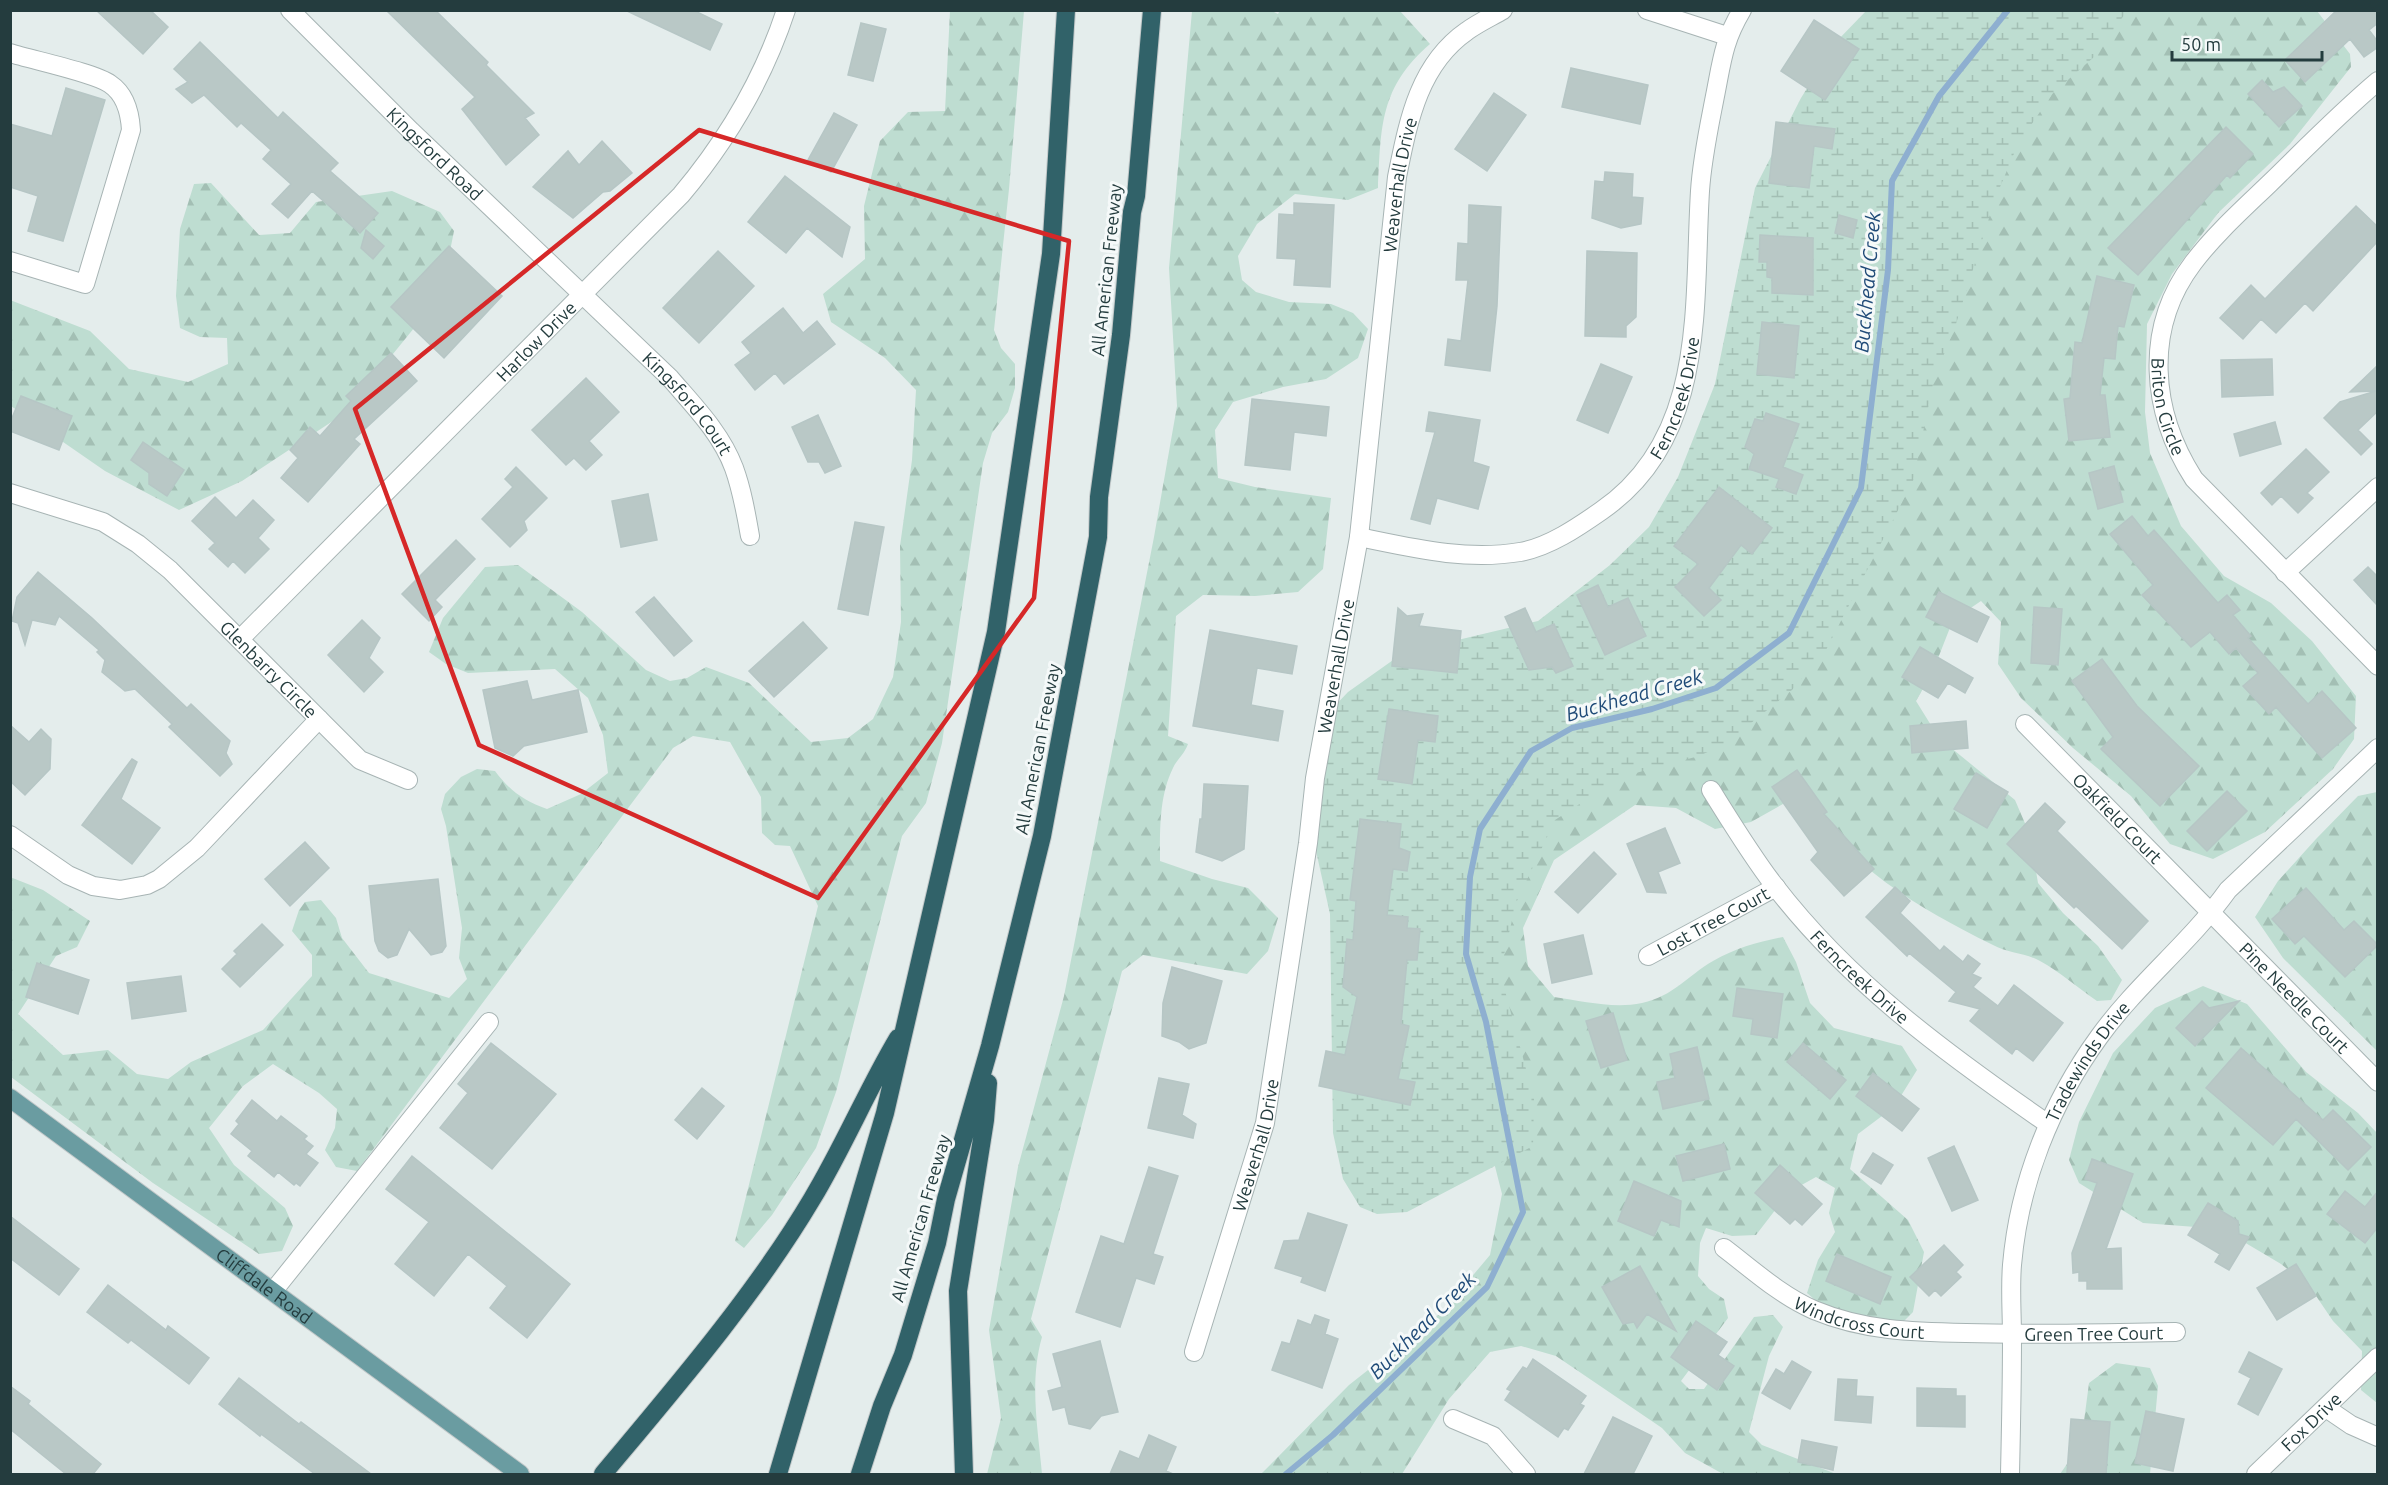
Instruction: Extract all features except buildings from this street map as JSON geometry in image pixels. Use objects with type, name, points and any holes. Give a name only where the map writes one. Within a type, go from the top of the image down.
[{"type":"highway","points":[[778,1474],[836,1283],[909,1018],[996,632],[1011,542],[1051,254],[1066,10]]},
{"type":"highway","name":"All American Freeway","points":[[860,1474],[882,1406],[903,1355],[937,1243],[946,1199],[990,1046],[1042,836],[1098,537],[1099,497],[1121,335],[1152,10]]},
{"type":"highway","points":[[603,1474],[761,1277],[811,1200],[843,1145],[877,1073],[909,1018]]},
{"type":"highway","points":[[964,1474],[958,1291],[985,1120],[990,1046]]},
{"type":"main road","name":"Cliffdale Road","points":[[10,1098],[274,1290],[520,1474]]},
{"type":"street","name":"Kingsford Road","points":[[290,10],[411,131],[582,294]]},
{"type":"street","name":"Harlow Drive","points":[[240,639],[681,195],[707,164],[752,95],[774,45],[786,10]]},
{"type":"street","name":"Weaverhall Drive","points":[[1194,1352],[1264,1123],[1316,778],[1359,537],[1397,177],[1408,125],[1420,84],[1445,50],[1466,31],[1503,10]]},
{"type":"street","points":[[1647,10],[1726,36]]},
{"type":"street","name":"Ferncreek Drive","points":[[1359,537],[1454,556],[1522,551],[1573,531],[1612,504],[1641,476],[1684,394],[1694,343],[1700,188],[1706,140],[1726,36],[1742,10]]},
{"type":"street","points":[[10,53],[110,84],[123,98],[130,116],[131,130],[85,284],[10,261]]},
{"type":"street","name":"Briton Circle","points":[[2378,81],[2221,231],[2193,263],[2175,294],[2160,337],[2157,364],[2158,392],[2164,418],[2179,456],[2203,490],[2378,666]]},
{"type":"street","name":"Kingsford Court","points":[[582,294],[670,378],[706,419],[733,467],[750,536]]},
{"type":"street","points":[[2285,573],[2378,487]]},
{"type":"street","name":"Glenbarry Circle","points":[[10,493],[103,522],[138,544],[170,570],[319,719],[197,848],[159,879],[147,885],[120,890],[93,886],[68,875],[10,835]]},
{"type":"street","points":[[319,719],[360,760],[408,780]]},
{"type":"street","name":"Oakfield Court","points":[[2025,724],[2212,912]]},
{"type":"street","name":"Tradewinds Drive","points":[[2010,1474],[2012,1263],[2018,1222],[2028,1183],[2048,1125],[2069,1082],[2099,1037],[2125,1005],[2212,912],[2228,890],[2378,748]]},
{"type":"street","name":"Ferncreek Drive","points":[[1711,790],[1776,887],[1868,987],[1920,1032],[2048,1125]]},
{"type":"street","name":"Lost Tree Court","points":[[1648,956],[1776,887]]},
{"type":"street","name":"Pine Needle Court","points":[[2212,912],[2378,1082]]},
{"type":"street","points":[[274,1290],[489,1022]]},
{"type":"street","name":"Windcross Court","points":[[1724,1248],[1776,1289],[1812,1309],[1837,1319],[1904,1332],[2012,1335]]},
{"type":"street","name":"Green Tree Court","points":[[2012,1335],[2175,1332]]},
{"type":"street","name":"Fox Drive","points":[[2256,1474],[2372,1362]]},
{"type":"street","points":[[2326,1408],[2351,1425],[2378,1437]]},
{"type":"street","points":[[1453,1419],[1493,1437],[1526,1474]]},
{"type":"highlighted area","points":[[699,130],[1069,241],[1034,598],[818,898],[479,745],[355,409]]},
{"type":"green space","points":[[1270,10],[1278,14],[1280,10],[1400,11],[1430,44],[1401,76],[1392,92],[1386,109],[1380,145],[1378,188],[1348,200],[1295,194],[1257,224],[1238,256],[1242,280],[1256,292],[1289,302],[1331,304],[1353,313],[1368,329],[1358,358],[1326,379],[1283,387],[1233,402],[1215,430],[1218,478],[1255,487],[1331,498],[1323,569],[1298,592],[1255,596],[1203,595],[1176,616],[1168,736],[1188,744],[1173,768],[1165,790],[1161,813],[1160,861],[1212,879],[1248,888],[1278,918],[1268,951],[1247,974],[1143,955],[1122,971],[1031,1319],[1042,1337],[1035,1388],[1042,1474],[987,1474],[1001,1418],[989,1330],[1018,1167],[1064,996],[1154,537],[1177,406],[1169,268],[1192,11]]},
{"type":"green space","points":[[950,11],[1024,11],[994,330],[1001,348],[1015,364],[1015,388],[1008,412],[992,433],[983,463],[942,743],[926,803],[902,836],[836,1092],[816,1148],[772,1215],[744,1248],[735,1241],[818,906],[790,846],[775,845],[762,833],[761,797],[730,742],[693,736],[673,748],[357,1171],[336,1167],[325,1150],[335,1128],[337,1109],[319,1093],[273,1064],[243,1086],[209,1128],[234,1165],[285,1208],[293,1226],[282,1251],[259,1254],[153,1183],[11,1077],[10,877],[43,890],[90,921],[77,947],[56,956],[18,1014],[63,1055],[108,1050],[137,1074],[168,1079],[191,1062],[263,1030],[312,976],[312,955],[292,931],[299,910],[305,902],[321,900],[336,918],[342,938],[369,973],[449,998],[467,979],[459,958],[462,928],[446,826],[441,809],[445,794],[461,777],[477,769],[495,771],[518,794],[547,809],[581,794],[608,773],[603,735],[588,698],[555,669],[468,673],[446,664],[429,652],[443,618],[485,567],[518,565],[582,612],[646,670],[670,681],[687,678],[706,667],[749,683],[811,742],[848,738],[873,719],[893,677],[901,622],[900,546],[912,460],[916,390],[885,358],[831,322],[823,294],[865,259],[864,206],[880,141],[908,112],[945,111]]},
{"type":"green space","points":[[1866,11],[2127,11],[2094,57],[2053,93],[2018,144],[1995,199],[1955,327],[1934,379],[1913,481],[1826,650],[1792,690],[1725,744],[1699,756],[1621,777],[1555,820],[1516,903],[1500,972],[1534,1099],[1533,1146],[1407,1212],[1377,1214],[1360,1207],[1343,1179],[1333,1133],[1330,914],[1306,806],[1329,712],[1348,692],[1403,653],[1538,621],[1610,565],[1649,527],[1678,477],[1715,384],[1755,188],[1801,98],[1835,43]]},
{"type":"green space","points":[[1938,11],[2317,11],[2350,54],[2351,67],[2290,144],[2218,213],[2172,274],[2147,324],[2145,412],[2150,453],[2181,526],[2224,576],[2271,603],[2312,641],[2356,696],[2354,739],[2333,769],[2265,832],[2213,859],[2170,844],[2131,796],[2073,748],[2021,698],[1998,664],[2001,622],[1981,601],[1953,620],[1933,671],[1916,701],[1939,738],[2015,800],[2030,835],[2038,883],[2063,913],[2098,946],[2122,980],[2111,1000],[2097,1001],[2040,961],[1998,948],[1911,899],[1862,864],[1819,821],[1799,795],[1751,822],[1715,829],[1676,808],[1635,805],[1554,860],[1523,928],[1528,966],[1554,997],[1609,1005],[1642,1003],[1672,991],[1704,967],[1730,952],[1783,937],[1796,962],[1810,1003],[1834,1028],[1902,1046],[1917,1070],[1894,1107],[1858,1134],[1850,1169],[1908,1220],[1924,1252],[1913,1312],[1904,1321],[1871,1318],[1823,1307],[1807,1293],[1818,1260],[1835,1232],[1829,1213],[1835,1188],[1816,1177],[1789,1192],[1756,1235],[1732,1236],[1706,1228],[1700,1243],[1698,1276],[1709,1289],[1724,1299],[1728,1318],[1681,1381],[1689,1389],[1704,1389],[1754,1317],[1773,1315],[1783,1327],[1769,1356],[1749,1432],[1762,1445],[1836,1474],[1723,1474],[1685,1453],[1662,1428],[1556,1356],[1521,1346],[1490,1352],[1449,1399],[1402,1474],[1261,1474],[1349,1385],[1443,1311],[1490,1255],[1502,1194],[1484,1123],[1428,958],[1618,615]]},
{"type":"green space","points":[[211,183],[259,235],[290,233],[316,202],[392,191],[440,212],[454,231],[443,286],[423,317],[345,413],[242,481],[179,510],[105,471],[11,406],[10,300],[90,331],[129,369],[188,382],[228,364],[227,338],[200,337],[180,328],[176,296],[180,229],[194,184]]},
{"type":"green space","points":[[2377,792],[2377,1051],[2283,958],[2255,917],[2278,881],[2316,839],[2358,796]]},
{"type":"green space","points":[[2203,986],[2247,1004],[2306,1072],[2358,1113],[2377,1133],[2377,1403],[2361,1390],[2362,1351],[2333,1321],[2310,1287],[2281,1264],[2222,1229],[2143,1223],[2079,1183],[2069,1160],[2079,1122],[2113,1053],[2155,1008]]},
{"type":"green space","points":[[2116,1363],[2150,1368],[2158,1386],[2150,1474],[2060,1474],[2081,1444],[2089,1383]]},
{"type":"waterway","name":"Buckhead Creek","points":[[1286,1474],[1333,1435],[1487,1287],[1523,1212],[1486,1022],[1466,954],[1470,877],[1480,829],[1531,751],[1572,728],[1652,709],[1716,688],[1789,633],[1861,488],[1888,270],[1892,181],[1939,96],[2008,10]]}]
